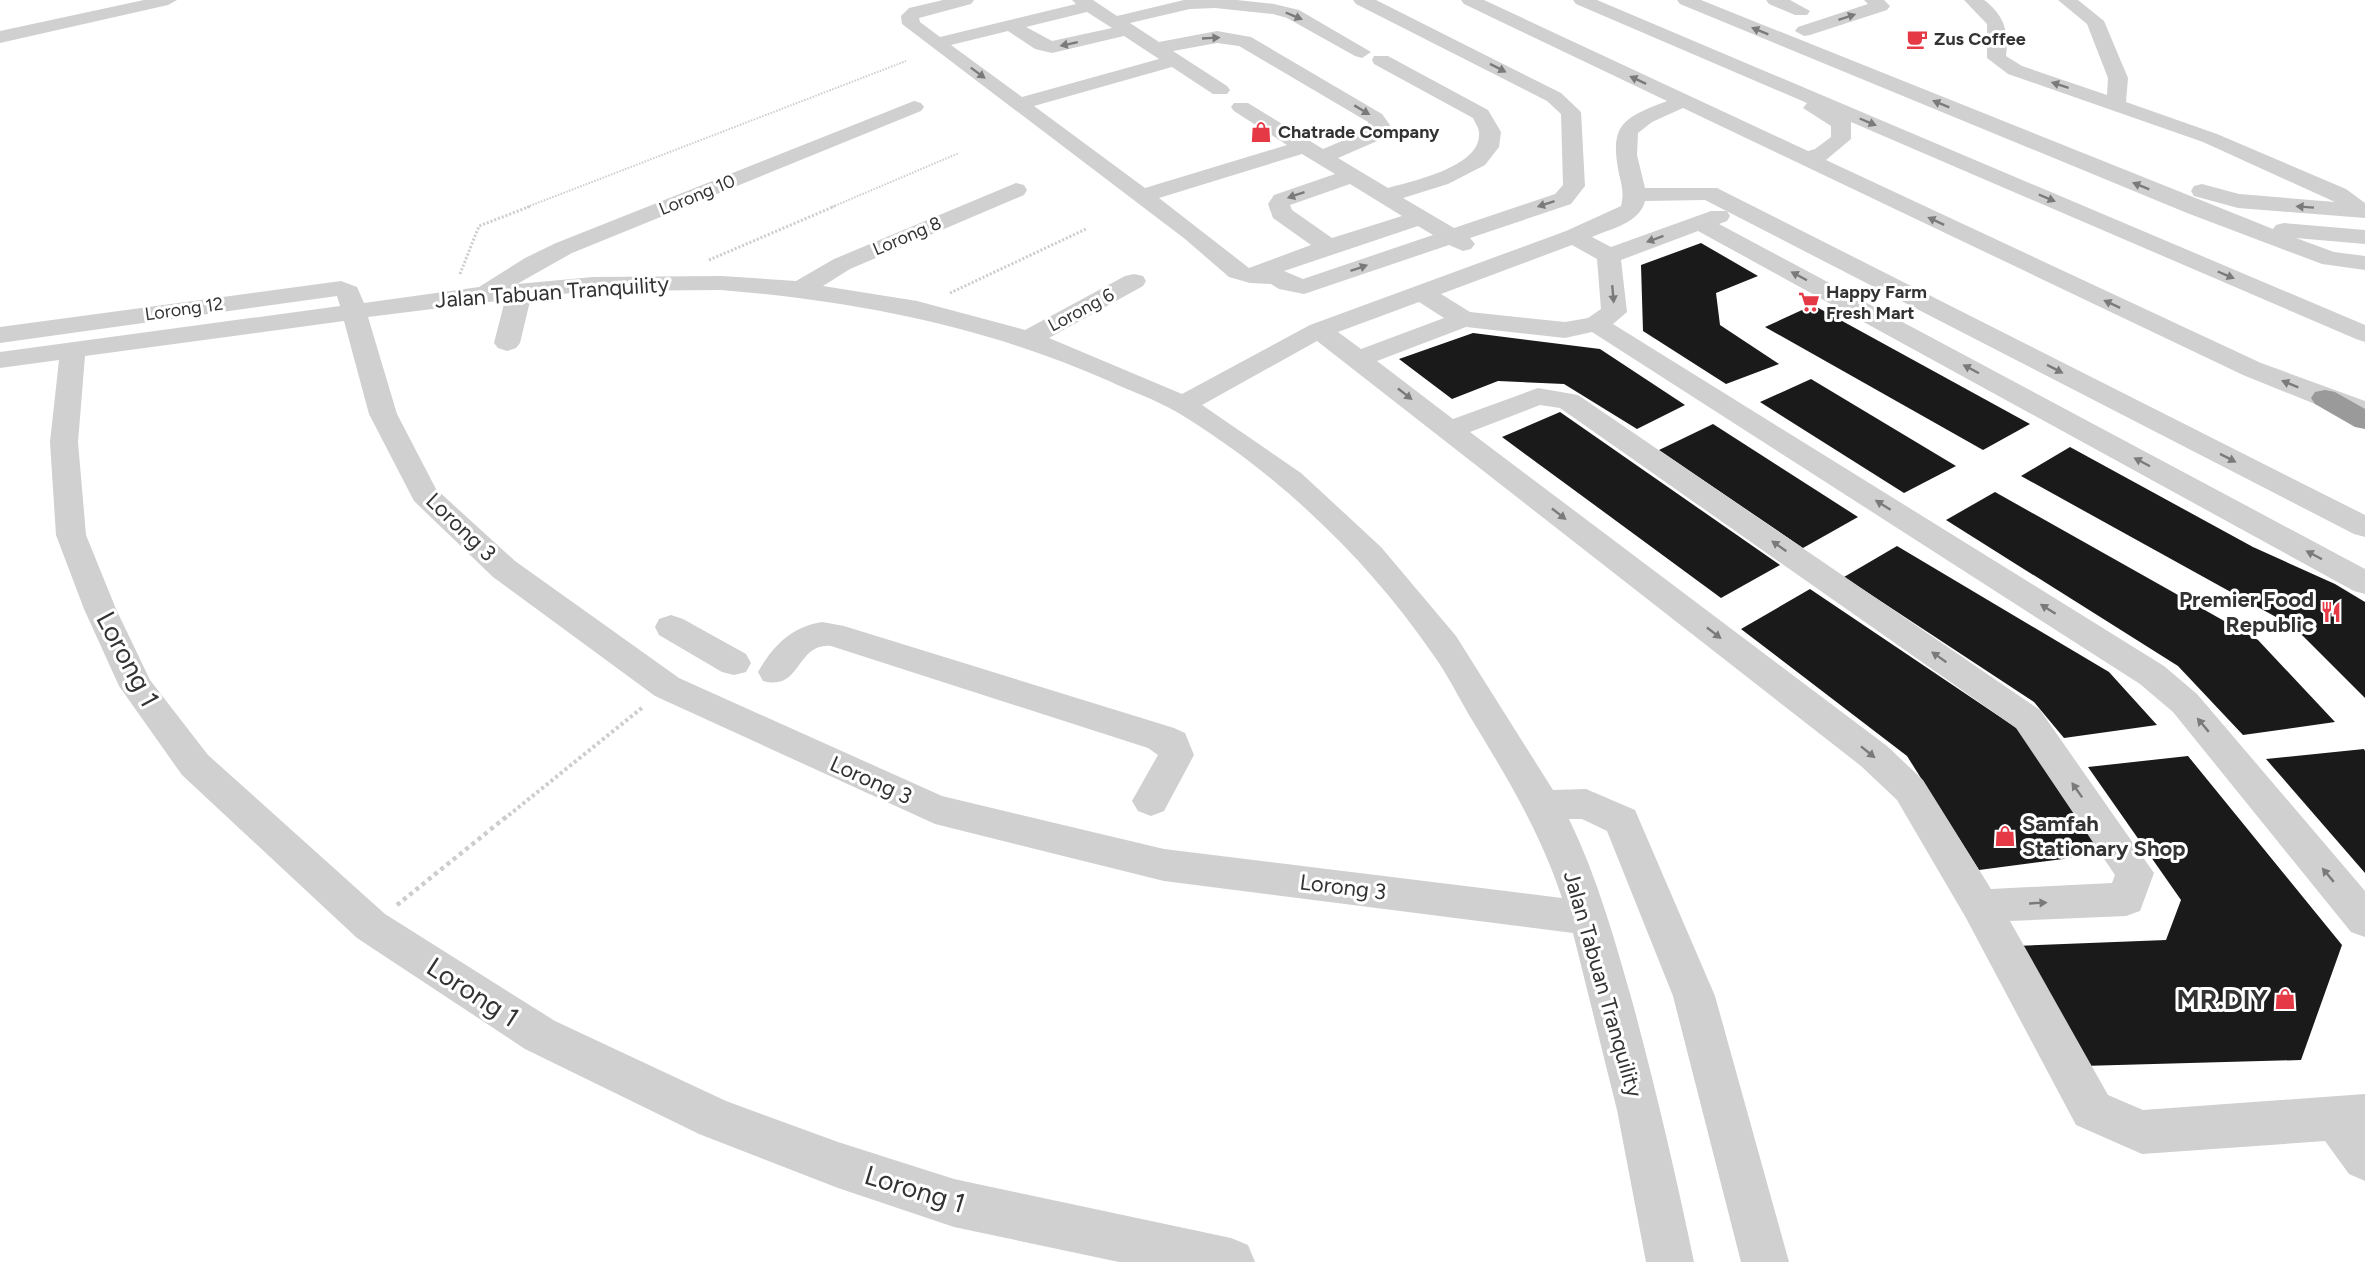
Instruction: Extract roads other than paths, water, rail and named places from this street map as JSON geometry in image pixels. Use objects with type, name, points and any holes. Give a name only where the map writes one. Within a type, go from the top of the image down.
[{"type":"highway","points":[[2325,398],[2365,421]]},
{"type":"street","points":[[0,24],[112,0]]},
{"type":"street","points":[[0,37],[168,0]]},
{"type":"street","points":[[965,0],[928,8],[910,16],[911,24],[1193,234],[1238,273],[1277,277],[1288,284],[1304,287],[1352,317]]},
{"type":"street","points":[[1304,287],[1563,198],[1570,194],[1575,176],[1571,112],[1566,106],[1554,97],[1362,0]]},
{"type":"street","points":[[1470,0],[2252,369],[2325,398],[2365,410]]},
{"type":"street","points":[[1583,0],[2365,334]]},
{"type":"street","points":[[1686,0],[2169,197],[2205,202],[2238,201],[2364,211]]},
{"type":"street","points":[[1727,0],[1775,10],[1803,21],[2205,202],[2252,229],[2330,259],[2365,263]]},
{"type":"street","points":[[1803,21],[1881,6],[1873,0]]},
{"type":"street","points":[[1973,0],[1989,12],[2000,32],[1996,58],[2001,63],[2015,70],[2210,138],[2338,194],[2364,211]]},
{"type":"street","points":[[2067,0],[2095,21],[2108,48],[2118,78],[2116,104]]},
{"type":"street","points":[[937,43],[1085,3],[1220,90],[1211,96],[1213,103],[1225,107],[1241,107],[1496,263]]},
{"type":"street","points":[[1010,25],[1042,45],[1052,47],[1190,4],[1215,3],[1274,9],[1293,14],[1367,60],[1481,114],[1491,126],[1491,140],[1477,164],[1449,177],[1384,196]]},
{"type":"street","points":[[1803,21],[1819,6]]},
{"type":"street","points":[[1308,72],[1367,60],[1508,18]]},
{"type":"street","points":[[1654,31],[1675,46],[1834,117],[1841,123],[1841,140],[1823,154],[1804,159]]},
{"type":"street","points":[[1143,196],[1377,134],[1380,125],[1375,118],[1308,72],[1244,41],[1231,38],[1195,39],[1154,49]]},
{"type":"street","points":[[1019,104],[1173,61]]},
{"type":"street","points":[[1183,404],[1319,330],[1574,236],[1627,213],[1632,208],[1635,195],[1624,144],[1626,131],[1647,116],[1684,101]]},
{"type":"street","name":"Lorong 10","points":[[485,294],[533,263],[564,248],[914,107]]},
{"type":"street","points":[[1969,116],[1993,107]]},
{"type":"street","points":[[1733,125],[1791,139],[1823,138],[1841,130]]},
{"type":"street","points":[[1329,247],[1281,213],[1279,204],[1282,200],[1351,176]]},
{"type":"street","name":"Lorong 8","points":[[800,289],[842,264],[1016,190]]},
{"type":"street","points":[[1635,195],[1708,193],[1741,208],[2365,527]]},
{"type":"street","points":[[2114,226],[2169,197]]},
{"type":"street","points":[[2138,237],[2205,202]]},
{"type":"street","points":[[1574,236],[1609,256],[1741,208]]},
{"type":"street","points":[[1250,276],[1419,218]]},
{"type":"street","points":[[1700,223],[2365,583]]},
{"type":"street","points":[[2252,229],[2272,228],[2365,237]]},
{"type":"street","points":[[1359,358],[1463,319],[1565,330],[1596,324],[1614,312],[1609,256]]},
{"type":"street","name":"Lorong 6","points":[[1028,339],[1134,281]]},
{"type":"street","name":"Jalan Tabuan Tranquility","points":[[0,360],[453,297],[594,284],[720,283],[800,289],[917,309],[1028,339],[1083,360],[1183,404],[1291,479],[1370,554],[1444,644],[1544,805],[1568,857],[1588,918],[1639,1110],[1670,1262]]},
{"type":"street","name":"Lorong 12","points":[[0,335],[341,288],[348,292],[352,310]]},
{"type":"street","points":[[507,343],[520,291]]},
{"type":"street","points":[[1420,291],[1463,319]]},
{"type":"street","name":"Lorong 3","points":[[352,310],[383,414],[424,494],[504,569],[667,687],[947,812],[1164,865],[1588,918]]},
{"type":"street","points":[[1596,324],[2152,675],[2185,703],[2365,920]]},
{"type":"street","points":[[1319,330],[1359,358],[1874,756],[1910,790],[1980,906],[2092,1110],[2142,1132],[2351,1118],[2365,1158]]},
{"type":"street","name":"Lorong 1","points":[[73,349],[64,442],[71,535],[100,609],[136,686],[195,765],[371,926],[540,1035],[715,1119],[838,1166],[954,1203],[1231,1262]]},
{"type":"street","points":[[1450,430],[1538,396],[1568,401],[2028,719],[2135,873],[2126,899],[1980,906]]},
{"type":"street","points":[[671,627],[734,663]]},
{"type":"street","points":[[775,672],[804,637],[818,632],[832,634],[1161,738],[1172,743],[1176,755],[1151,801]]},
{"type":"street","points":[[1544,805],[1586,804],[1622,821],[1694,996],[1765,1262]]},
{"type":"place","name":"Zus Coffee","points":[[1917,39]]},
{"type":"place","name":"Chatrade Company","points":[[1261,132]]},
{"type":"place","name":"Happy Farm Fresh Mart","points":[[1809,302]]},
{"type":"place","name":"Premier Food Republic","points":[[2331,612]]},
{"type":"place","name":"Samfah Stationary Shop","points":[[2005,836]]},
{"type":"place","name":"MR.DIY","points":[[2285,999]]}]
